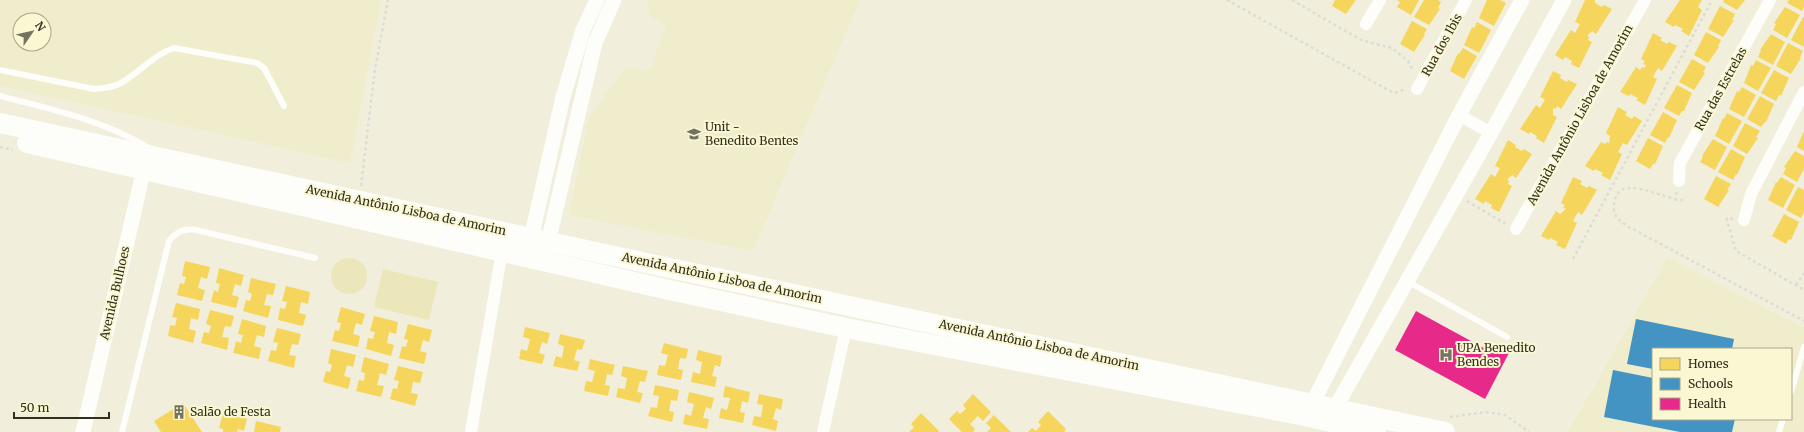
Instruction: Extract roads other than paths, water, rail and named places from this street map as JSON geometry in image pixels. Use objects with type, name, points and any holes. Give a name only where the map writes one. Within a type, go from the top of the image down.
[{"type":"main road","name":"Avenida Antônio Lisboa de Amorim","points":[[0,132],[145,162],[502,251],[537,249],[1309,410],[1329,421],[1376,432]]},
{"type":"main road","name":"Avenida Antônio Lisboa de Amorim","points":[[145,162],[167,159],[359,201],[537,249],[846,328],[1309,410]]},
{"type":"main road","name":"Avenida Antônio Lisboa de Amorim","points":[[1329,421],[1445,432]]},
{"type":"street","points":[[537,249],[563,97],[583,30],[597,0]]},
{"type":"street","points":[[537,249],[594,43],[614,0]]},
{"type":"street","points":[[1366,24],[1380,0]]},
{"type":"street","name":"Rua dos Ibis","points":[[1414,88],[1466,0]]},
{"type":"street","points":[[1309,410],[1459,115],[1522,0]]},
{"type":"street","points":[[1329,421],[1564,0]]},
{"type":"street","name":"Avenida Antônio Lisboa de Amorim","points":[[1516,229],[1645,0]]},
{"type":"street","name":"Rua das Estrelas","points":[[1679,181],[1680,163],[1770,0]]},
{"type":"street","points":[[1744,220],[1751,194],[1804,92]]},
{"type":"street","points":[[1459,115],[1491,133]]},
{"type":"street","name":"Avenida Bulhoes","points":[[83,432],[145,162]]},
{"type":"street","points":[[471,432],[502,251]]},
{"type":"street","points":[[823,432],[846,328]]},
{"type":"lane","points":[[0,70],[94,89],[107,88],[118,84],[163,52],[174,48],[257,63],[264,68],[284,106]]},
{"type":"lane","points":[[0,96],[70,113],[102,124],[132,138],[167,159]]},
{"type":"lane","points":[[122,432],[169,241],[177,232],[188,229],[196,230],[315,258]]},
{"type":"lane","points":[[1407,281],[1507,337]]},
{"type":"lane","points":[[1792,389],[1804,347]]},
{"type":"lane","points":[[1779,432],[1783,420]]},
{"type":"place","name":"Unit - Benedito Bentes","points":[[694,134]]},
{"type":"place","name":"UPA Benedito Bendes","points":[[1446,355]]},
{"type":"place","name":"Salão de Festa","points":[[179,412]]}]
